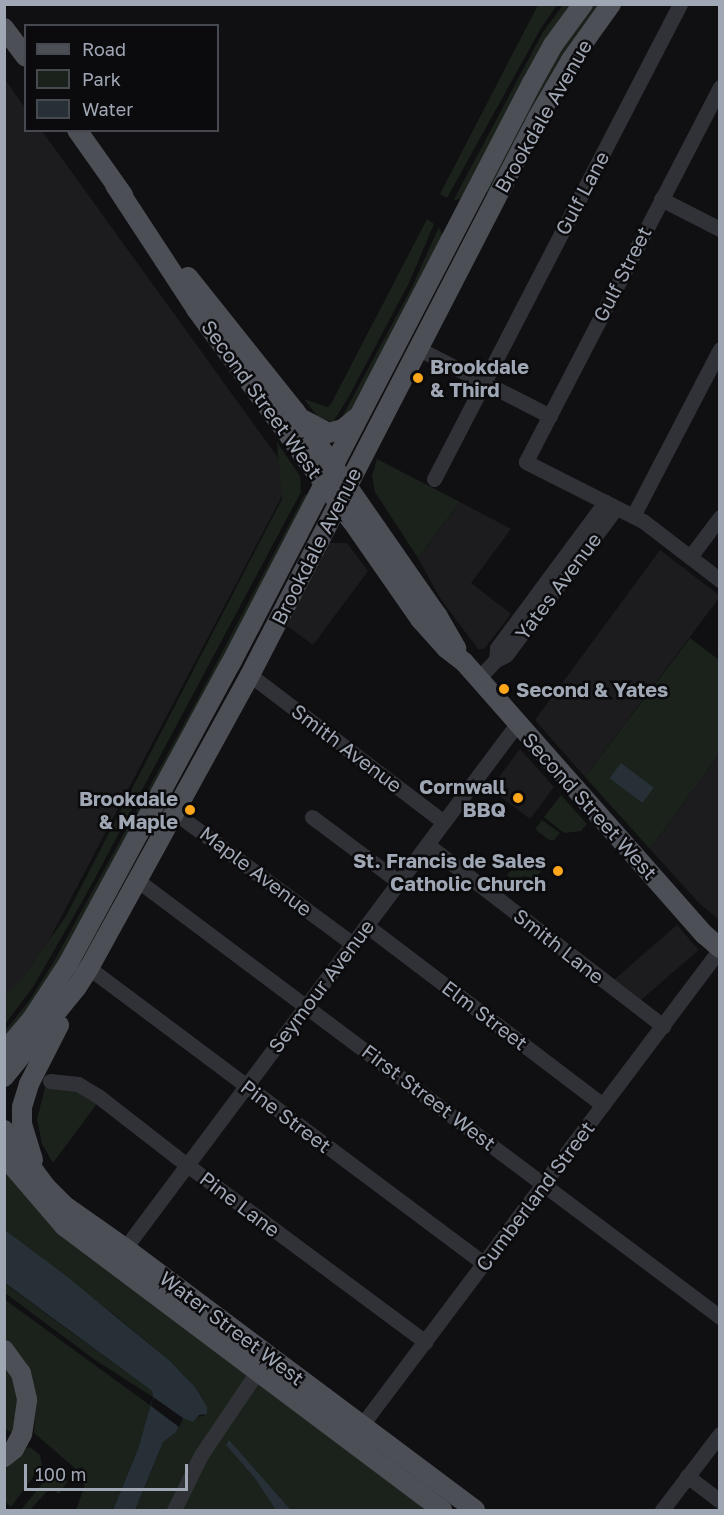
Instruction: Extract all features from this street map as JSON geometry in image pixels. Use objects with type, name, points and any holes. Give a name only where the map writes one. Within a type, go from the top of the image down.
[{"type":"main road","name":"Brookdale Avenue","points":[[4,1052],[32,1019],[58,980],[157,801],[532,83],[553,45],[583,4]]},
{"type":"main road","name":"Brookdale Avenue","points":[[4,1077],[77,987],[89,968],[250,675],[479,231],[571,60],[611,4]]},
{"type":"main road","points":[[4,27],[24,54]]},
{"type":"main road","name":"Second Street West","points":[[78,132],[196,309],[324,483],[343,494]]},
{"type":"main road","name":"Second Street West","points":[[115,185],[295,411],[333,465],[343,494],[420,619],[442,644],[464,662],[705,935],[720,949]]},
{"type":"main road","points":[[456,230],[479,231]]},
{"type":"main road","points":[[295,411],[309,425],[328,433],[343,429],[358,417]]},
{"type":"main road","points":[[41,1180],[27,1148],[22,1107],[29,1084],[77,987]]},
{"type":"main road","points":[[22,1107],[36,1090],[50,1081]]},
{"type":"main road","name":"Water Street West","points":[[4,1131],[41,1180],[76,1214],[125,1248],[475,1510]]},
{"type":"main road","name":"Water Street West","points":[[4,1156],[64,1226],[442,1510]]},
{"type":"main road","points":[[4,1350],[21,1373],[26,1388],[26,1409],[11,1450]]},
{"type":"street","name":"Gulf Lane","points":[[434,479],[680,4]]},
{"type":"street","name":"Gulf Street","points":[[610,505],[526,462],[720,87]]},
{"type":"street","points":[[661,199],[720,230]]},
{"type":"street","points":[[419,349],[550,416]]},
{"type":"street","points":[[633,516],[720,349]]},
{"type":"street","points":[[610,505],[633,516],[720,580]]},
{"type":"street","name":"Yates Avenue","points":[[478,679],[496,660],[497,648],[538,603],[610,505]]},
{"type":"street","points":[[690,557],[720,518]]},
{"type":"street","name":"Smith Avenue","points":[[250,675],[444,822]]},
{"type":"street","name":"Seymour Avenue","points":[[125,1248],[517,724]]},
{"type":"street","name":"Maple Avenue","points":[[157,801],[353,944]]},
{"type":"street","points":[[312,817],[399,882]]},
{"type":"street","name":"Smith Lane","points":[[428,845],[663,1026]]},
{"type":"street","name":"First Street West","points":[[137,880],[545,1183],[720,1317]]},
{"type":"street","name":"Elm Street","points":[[367,926],[603,1105]]},
{"type":"street","name":"Cumberland Street","points":[[350,1441],[720,949]]},
{"type":"street","name":"Pine Street","points":[[89,968],[484,1264]]},
{"type":"street","name":"Pine Lane","points":[[50,1081],[78,1084],[98,1096],[188,1166],[425,1341]]},
{"type":"street","points":[[174,1510],[201,1455],[257,1372]]},
{"type":"street","points":[[662,1510],[720,1434]]},
{"type":"street","points":[[687,1476],[720,1501]]},
{"type":"shaded area","points":[[4,78],[24,107],[24,132],[43,132],[292,477],[25,986],[4,1007]]},
{"type":"shaded area","points":[[460,502],[511,529],[471,583],[511,614],[484,649],[478,649],[440,598],[418,558]]},
{"type":"shaded area","points":[[325,543],[347,543],[368,571],[313,645],[283,623]]},
{"type":"shaded area","points":[[660,550],[719,595],[719,598],[585,777],[535,720]]},
{"type":"shaded area","points":[[520,749],[554,787],[530,819],[490,789]]},
{"type":"shaded area","points":[[719,754],[719,920],[698,902],[650,849]]},
{"type":"shaded area","points":[[677,925],[699,950],[630,1010],[608,985]]},
{"type":"green space","points":[[538,5],[557,5],[541,28],[447,198],[440,194]]},
{"type":"green space","points":[[563,5],[576,5],[463,198],[453,201],[543,32]]},
{"type":"green space","points":[[594,5],[602,5],[489,194],[484,191],[545,75],[574,29]]},
{"type":"green space","points":[[427,219],[434,224],[409,283],[348,398],[333,422],[318,417],[304,399],[327,407],[331,404]]},
{"type":"green space","points":[[439,227],[443,237],[356,407],[340,421],[412,287]]},
{"type":"green space","points":[[277,442],[300,476],[301,492],[87,893],[33,987],[5,1024],[5,996],[25,975],[66,916],[282,499]]},
{"type":"green space","points":[[377,459],[460,502],[418,558],[375,492],[372,476]]},
{"type":"green space","points":[[305,494],[308,496],[306,504],[68,950],[22,1018],[5,1038],[5,1031],[29,1001],[53,963],[197,700]]},
{"type":"green space","points":[[690,638],[719,660],[719,754],[650,849],[585,777]]},
{"type":"green space","points":[[561,795],[587,824],[581,831],[564,833],[544,817]]},
{"type":"green space","points":[[542,820],[560,833],[554,840],[549,840],[535,829]]},
{"type":"green space","points":[[543,857],[548,861],[535,880],[524,876],[518,884],[507,875],[517,864],[522,867],[528,863],[535,867]]},
{"type":"green space","points":[[61,1085],[99,1101],[53,1163],[42,1144],[37,1119],[45,1088]]},
{"type":"green space","points":[[5,1165],[431,1510],[135,1510],[163,1442],[179,1427],[183,1418],[204,1416],[195,1387],[170,1361],[116,1316],[5,1230]]},
{"type":"green space","points":[[4,1283],[152,1391],[153,1397],[95,1360],[5,1293]]},
{"type":"green space","points":[[4,1299],[151,1406],[138,1449],[113,1510],[76,1510],[84,1488],[83,1467],[76,1469],[34,1433],[35,1412],[5,1339]]},
{"type":"green space","points":[[4,1361],[11,1372],[19,1396],[13,1433],[5,1429]]},
{"type":"green space","points":[[30,1447],[40,1455],[42,1465],[11,1507],[5,1501],[4,1471],[21,1450]]},
{"type":"green space","points":[[56,1471],[65,1476],[67,1482],[59,1494],[50,1488],[30,1510],[21,1510],[49,1475]]},
{"type":"water","points":[[621,763],[654,788],[642,803],[610,778]]},
{"type":"water","points":[[5,1230],[65,1275],[170,1361],[195,1387],[207,1407],[207,1414],[199,1415],[193,1422],[183,1418],[176,1432],[163,1442],[135,1510],[113,1510],[138,1449],[153,1397],[152,1391],[5,1283]]},
{"type":"water","points":[[229,1440],[290,1510],[276,1510],[254,1477],[226,1445]]},
{"type":"pier","points":[[153,1397],[183,1418],[179,1427],[151,1406]]},
{"type":"place","name":"Brookdale & Third","points":[[418,378]]},
{"type":"place","name":"Second & Yates","points":[[504,689]]},
{"type":"place","name":"Cornwall BBQ","points":[[518,798]]},
{"type":"place","name":"Brookdale & Maple","points":[[190,810]]},
{"type":"place","name":"St. Francis de Sales Catholic Church","points":[[558,871]]}]
